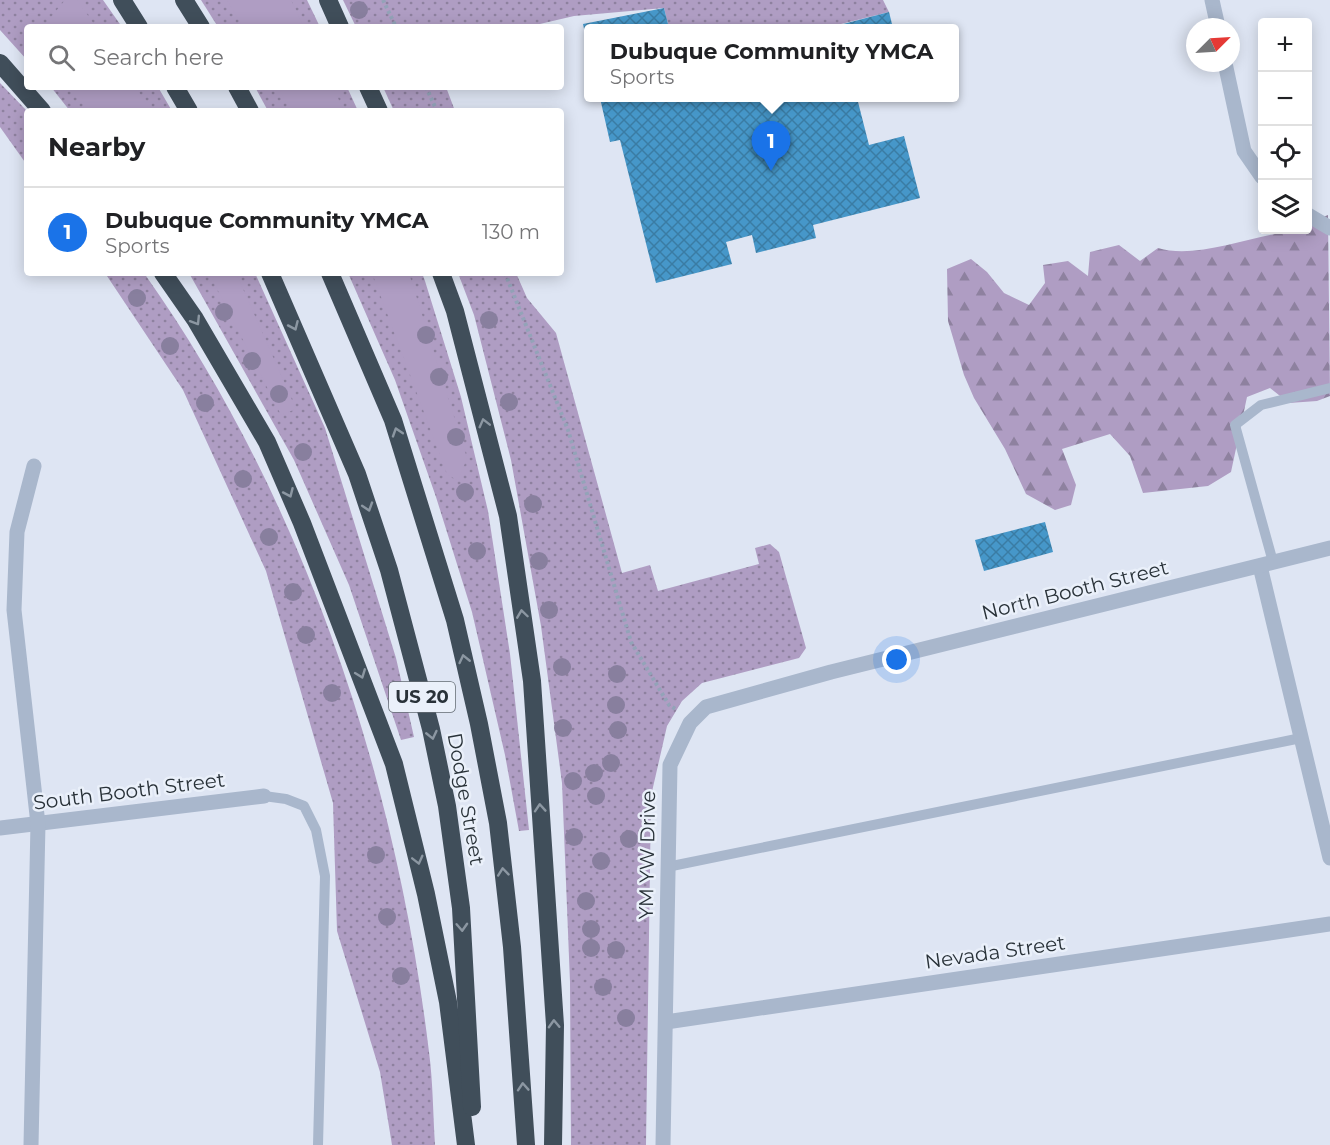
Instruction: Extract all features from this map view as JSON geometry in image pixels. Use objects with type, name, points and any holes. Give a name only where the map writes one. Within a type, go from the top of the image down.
[{"type":"highway","points":[[122,0],[137,24]]},
{"type":"highway","points":[[184,0],[199,24]]},
{"type":"highway","points":[[328,0],[339,24]]},
{"type":"highway","points":[[0,63],[39,108]]},
{"type":"highway","points":[[177,90],[187,108]]},
{"type":"highway","points":[[239,90],[248,108]]},
{"type":"highway","points":[[369,90],[378,108]]},
{"type":"highway","points":[[166,276],[195,319],[267,442],[302,523],[394,764],[426,894],[448,1002],[466,1145]]},
{"type":"highway","name":"Dodge Street","points":[[271,276],[357,474],[389,570],[431,729],[447,806],[461,908],[473,1145]]},
{"type":"highway","name":"Dodge Street","points":[[331,276],[393,420],[455,620],[479,724],[498,824],[510,936],[526,1145]]},
{"type":"highway","points":[[442,276],[455,311],[508,516],[532,681],[555,1024],[553,1145]]},
{"type":"street","points":[[1212,0],[1216,18]]},
{"type":"street","points":[[1227,72],[1244,151],[1258,170]]},
{"type":"street","points":[[1312,217],[1330,228]]},
{"type":"street","points":[[31,1145],[38,824],[14,610],[17,532],[34,466]]},
{"type":"street","name":"North Booth Street","points":[[831,672],[1330,548]]},
{"type":"street","points":[[1267,564],[1301,738],[1330,858]]},
{"type":"street","name":"YM YW Drive","points":[[663,1145],[670,765],[690,723],[706,707],[831,672]]},
{"type":"street","name":"South Booth Street","points":[[0,828],[264,796]]},
{"type":"street","name":"Nevada Street","points":[[666,1022],[1330,924]]},
{"type":"lane","points":[[1267,564],[1235,425],[1261,405],[1330,388]]},
{"type":"lane","points":[[667,867],[1301,738]]},
{"type":"lane","points":[[264,796],[286,799],[304,806],[316,830],[325,876],[318,1145]]},
{"type":"path","points":[[383,0],[395,24]]},
{"type":"path","points":[[427,90],[436,108]]},
{"type":"path","points":[[507,276],[568,430],[631,642],[669,705],[677,710]]},
{"type":"green space","points":[[0,0],[103,0],[120,24],[24,24],[24,57],[0,30]]},
{"type":"green space","points":[[65,0],[77,0],[94,24],[45,24]]},
{"type":"green space","points":[[201,0],[307,0],[319,24],[216,24]]},
{"type":"green space","points":[[227,0],[291,0],[303,24],[241,24]]},
{"type":"green space","points":[[343,0],[883,0],[889,12],[841,24],[668,24],[664,8],[574,16],[540,24],[355,24]]},
{"type":"green space","points":[[0,83],[24,108],[24,161],[0,127]]},
{"type":"green space","points":[[53,90],[160,90],[170,108],[68,108]]},
{"type":"green space","points":[[75,90],[138,90],[148,108],[91,108]]},
{"type":"green space","points":[[257,90],[348,90],[357,108],[266,108]]},
{"type":"green space","points":[[280,90],[334,90],[343,108],[289,108]]},
{"type":"green space","points":[[384,90],[447,90],[454,108],[393,108]]},
{"type":"green space","points":[[1328,215],[1330,396],[1317,401],[1289,403],[1270,388],[1247,397],[1231,472],[1208,486],[1143,493],[1130,456],[1110,434],[1062,449],[1076,485],[1071,505],[1055,510],[1026,494],[1005,449],[974,398],[964,375],[948,321],[947,269],[971,259],[987,272],[1004,293],[1029,305],[1045,283],[1043,265],[1068,261],[1088,276],[1090,252],[1119,245],[1140,261],[1158,248],[1193,251],[1276,234],[1312,234],[1312,221]]},
{"type":"green space","points":[[107,276],[146,276],[201,360],[251,451],[296,546],[334,644],[367,744],[393,846],[414,949],[430,1063],[435,1145],[392,1145],[380,1072],[337,931],[333,803],[266,571],[183,390]]},
{"type":"green space","points":[[191,276],[256,276],[325,428],[396,658],[414,737],[401,740],[349,585],[294,460]]},
{"type":"green space","points":[[211,276],[237,276],[296,409],[281,415]]},
{"type":"green space","points":[[349,276],[423,276],[425,281],[461,397],[488,511],[510,654],[529,830],[519,831],[505,755],[472,612],[436,497],[395,380]]},
{"type":"green space","points":[[373,276],[410,276],[467,458],[458,481],[447,474]]},
{"type":"green space","points":[[459,276],[517,276],[527,298],[556,333],[622,573],[650,565],[658,591],[759,564],[755,548],[770,544],[779,552],[806,648],[799,658],[702,683],[682,701],[667,726],[651,796],[646,1145],[571,1145],[570,982],[562,783],[541,626],[511,460],[474,315]]},
{"type":"building","points":[[664,8],[668,24],[584,24],[584,29],[583,24]]},
{"type":"building","points":[[889,12],[892,24],[843,24]]},
{"type":"building","points":[[601,102],[858,102],[869,145],[904,136],[920,198],[813,225],[816,238],[756,253],[752,235],[726,242],[732,264],[656,283],[620,140],[610,142]]},
{"type":"building","points":[[1045,522],[1053,552],[984,571],[975,540]]},
{"type":"place","name":"Dubuque Community YMCA","points":[[771,171]]}]
